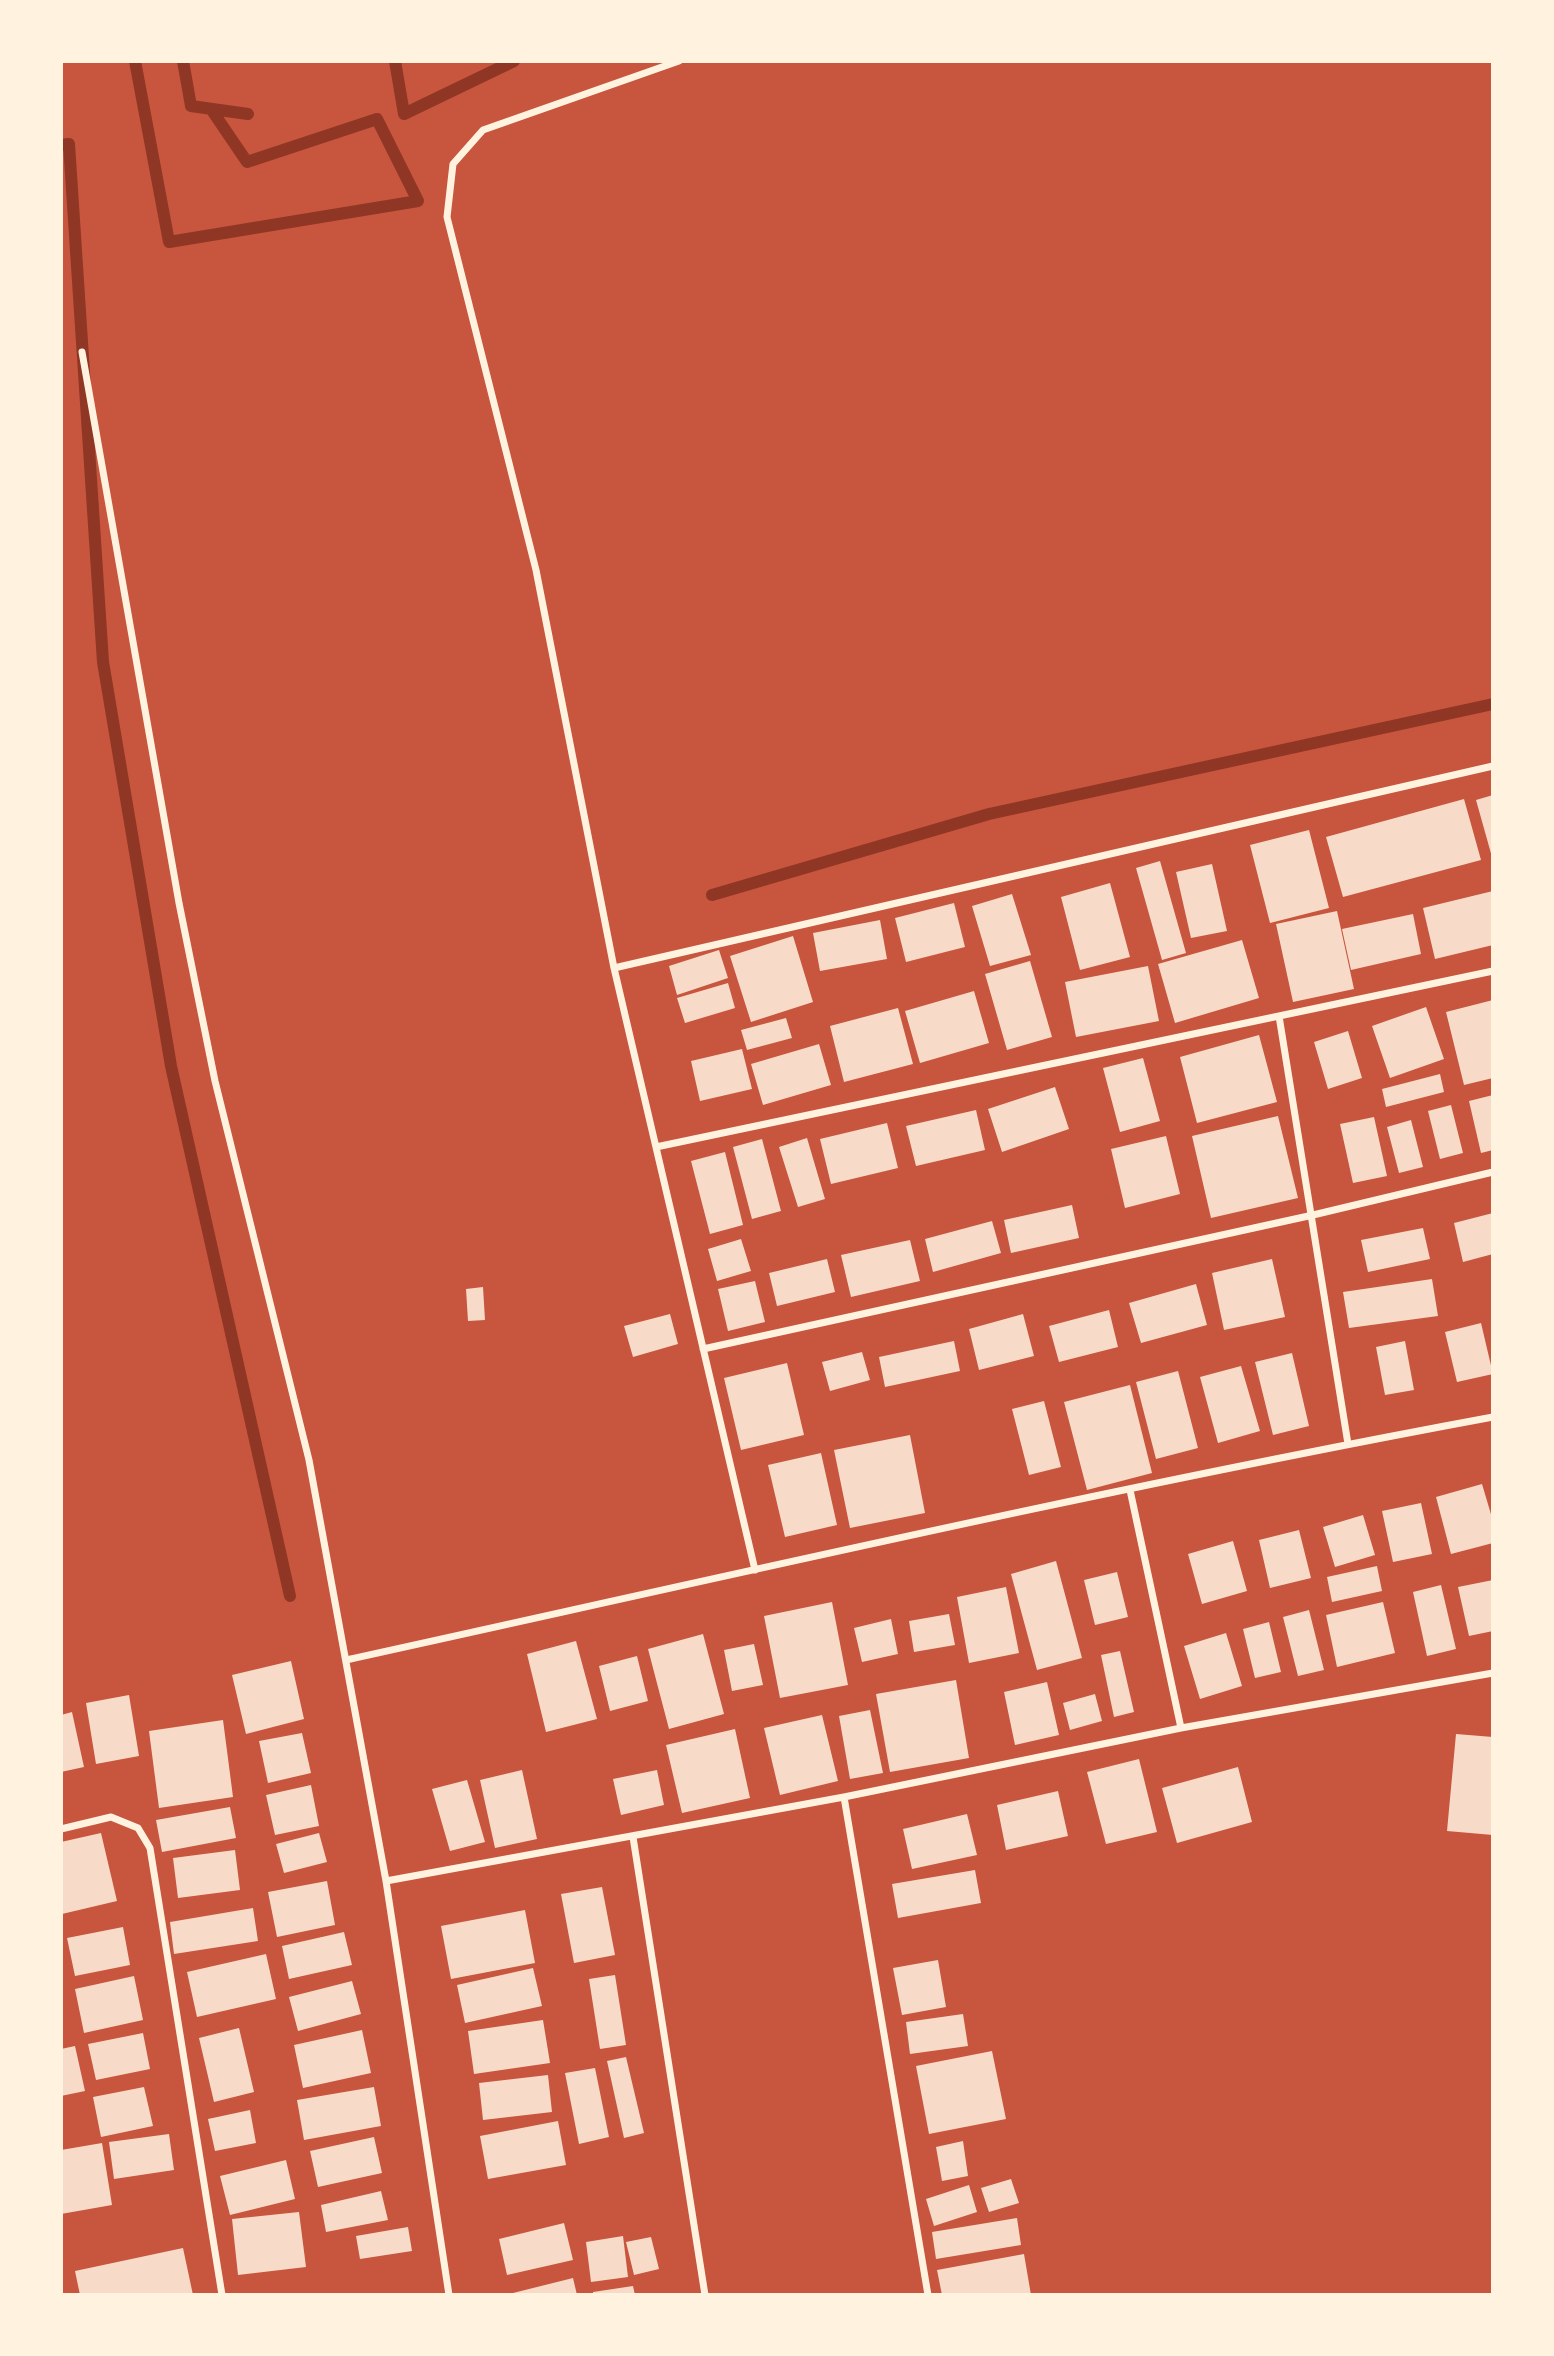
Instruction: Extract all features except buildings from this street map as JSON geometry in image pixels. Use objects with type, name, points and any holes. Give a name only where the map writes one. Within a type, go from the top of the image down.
[{"type":"street","points":[[679,61],[483,130],[453,164],[447,216],[536,570],[614,968],[755,1570]]},
{"type":"street","points":[[82,352],[179,903],[215,1081],[309,1460],[386,1881],[449,2295]]},
{"type":"street","points":[[614,968],[1493,766]]},
{"type":"street","points":[[656,1147],[1493,971]]},
{"type":"street","points":[[1279,1016],[1348,1444]]},
{"type":"street","points":[[703,1349],[1312,1215],[1493,1172]]},
{"type":"street","points":[[346,1660],[1130,1490],[1348,1444],[1493,1417]]},
{"type":"street","points":[[1130,1490],[1181,1728]]},
{"type":"street","points":[[386,1881],[844,1797],[1181,1728],[1493,1673]]},
{"type":"street","points":[[844,1797],[928,2295]]},
{"type":"street","points":[[61,1829],[111,1817],[138,1828],[150,1848],[222,2295]]},
{"type":"street","points":[[633,1837],[705,2295]]},
{"type":"waterway","points":[[135,61],[169,242],[418,201],[377,119],[247,162],[211,109]]},
{"type":"waterway","points":[[183,61],[191,106],[248,114]]},
{"type":"waterway","points":[[395,61],[404,114],[514,61]]},
{"type":"waterway","points":[[61,145],[69,144],[103,662],[171,1066],[290,1596]]},
{"type":"waterway","points":[[712,895],[989,814],[1493,704]]}]
